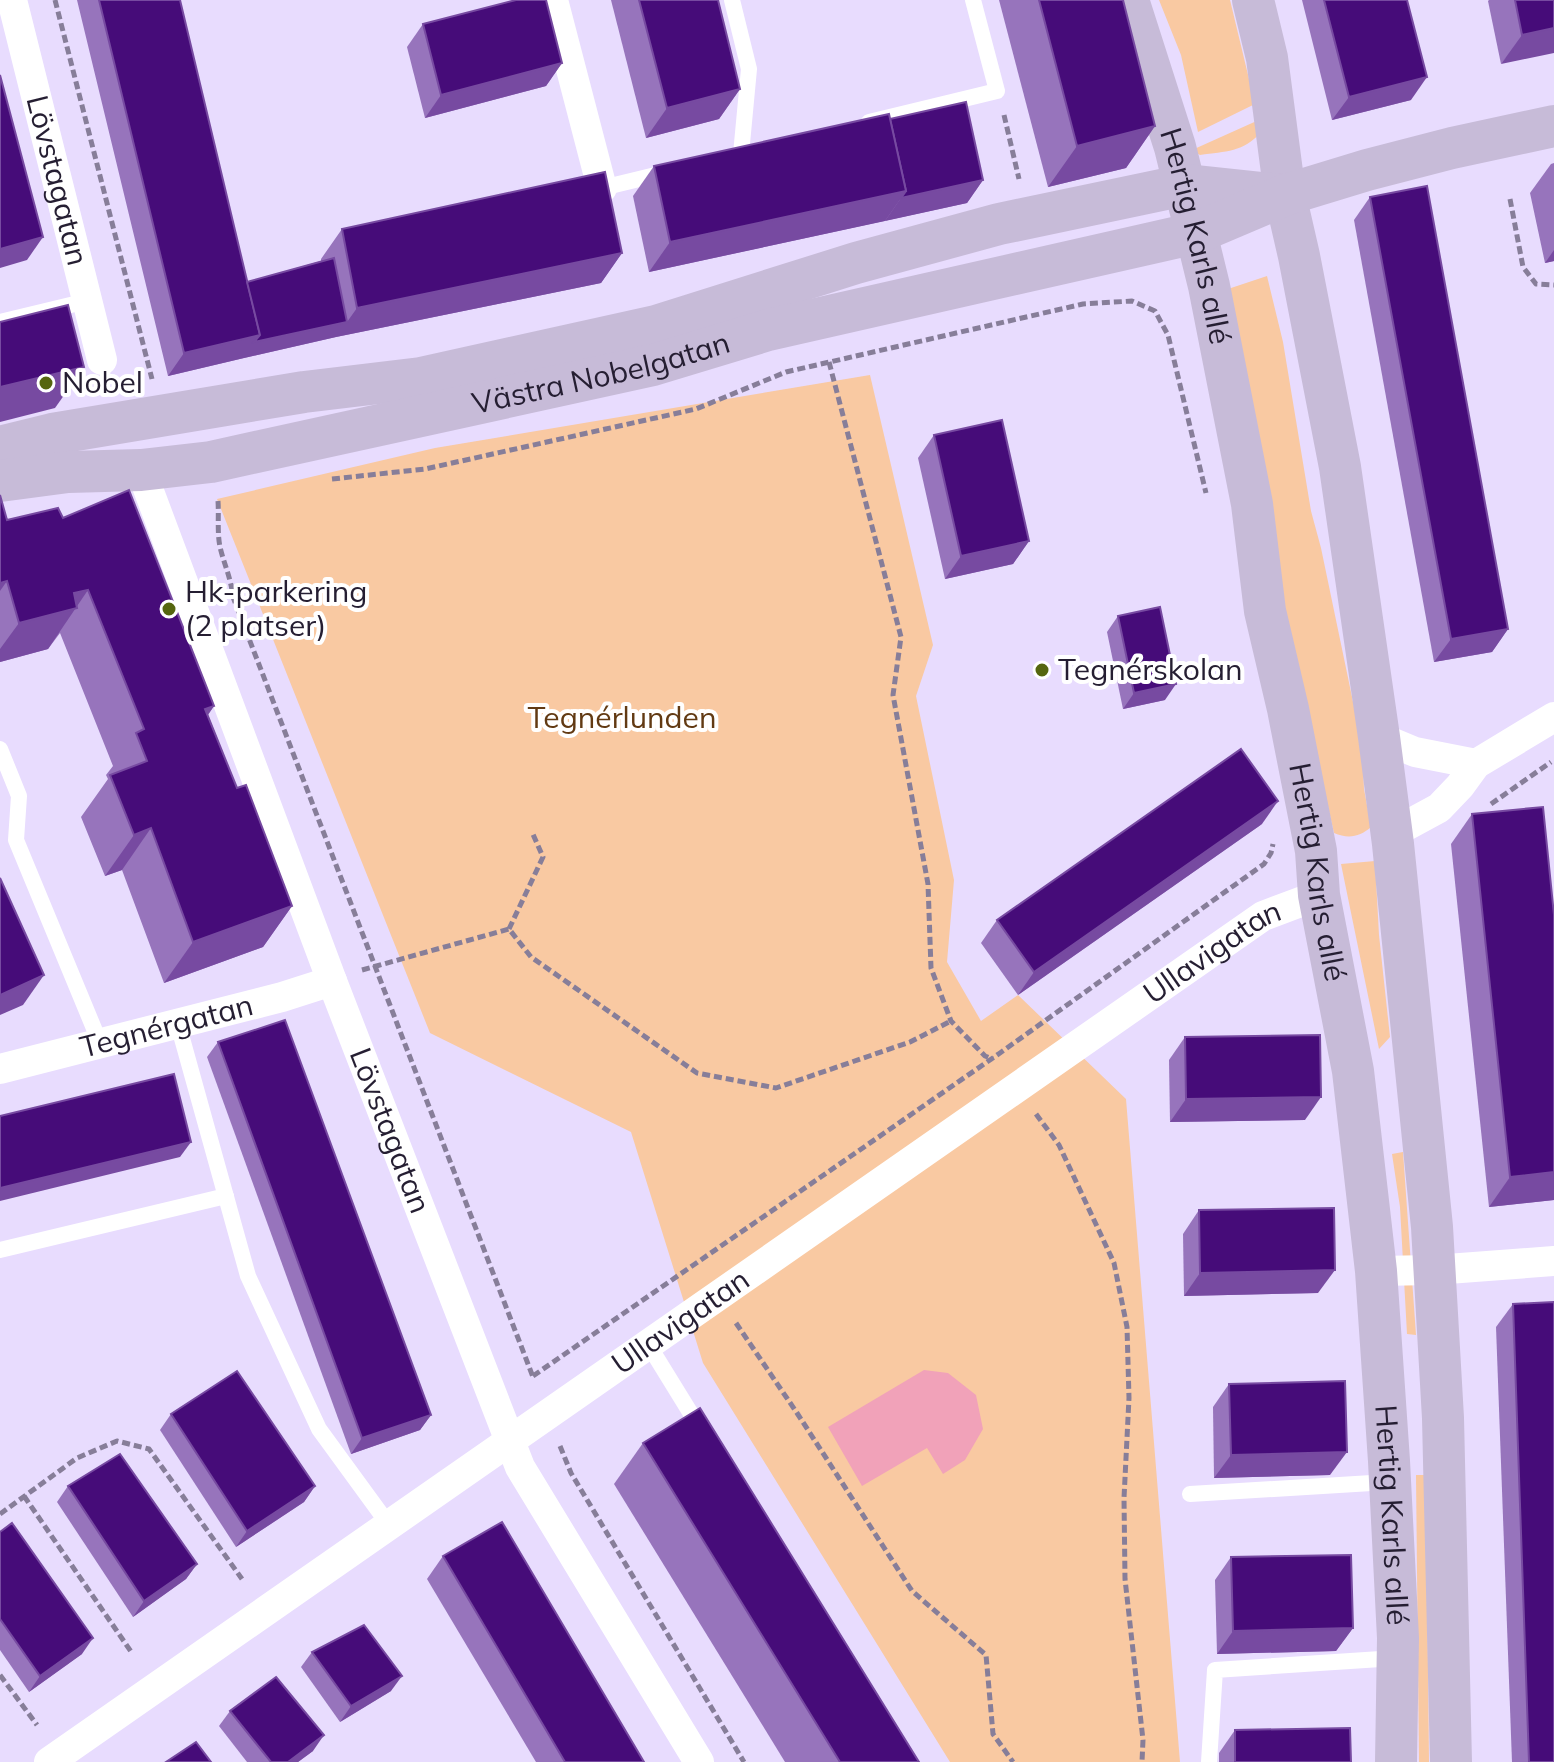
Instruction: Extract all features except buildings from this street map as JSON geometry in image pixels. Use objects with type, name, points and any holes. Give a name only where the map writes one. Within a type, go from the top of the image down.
[{"type":"main road","name":"Hertig Karls allé","points":[[1128,0],[1185,185],[1209,286],[1252,504],[1265,611],[1316,851],[1319,895],[1353,1071],[1376,1271],[1390,1482],[1398,1658],[1396,1762]]},
{"type":"main road","name":"Hertig Karls allé","points":[[1253,0],[1267,58],[1285,195],[1337,452],[1379,737],[1416,1056],[1443,1418],[1451,1762]]},
{"type":"main road","points":[[1285,195],[1452,148],[1554,126]]},
{"type":"main road","name":"Västra Nobelgatan","points":[[0,447],[52,434],[304,392],[421,378],[656,326],[856,263],[999,224],[1185,185],[1285,195]]},
{"type":"main road","name":"Västra Nobelgatan","points":[[0,481],[68,472],[141,470],[211,462],[639,368],[768,330],[1196,233],[1285,195]]},
{"type":"street","name":"Lövstagatan","points":[[12,0],[102,360]]},
{"type":"street","points":[[553,0],[602,188]]},
{"type":"street","name":"Lövstagatan","points":[[141,470],[332,981],[520,1467],[699,1762]]},
{"type":"street","points":[[1391,834],[1439,808],[1476,764],[1554,717]]},
{"type":"street","points":[[1379,737],[1415,752],[1476,764]]},
{"type":"street","name":"Ullavigatan","points":[[49,1762],[1263,916],[1319,895]]},
{"type":"street","name":"Tegnérgatan","points":[[0,1069],[282,997],[332,981]]},
{"type":"street","points":[[1376,1271],[1554,1261]]},
{"type":"lane","points":[[732,0],[749,69],[740,154]]},
{"type":"lane","points":[[846,128],[997,91],[973,0]]},
{"type":"lane","points":[[602,188],[679,169]]},
{"type":"lane","points":[[0,322],[87,301]]},
{"type":"lane","points":[[0,749],[19,796],[16,840],[100,1043]]},
{"type":"lane","points":[[178,1024],[248,1276],[319,1429],[389,1525]]},
{"type":"lane","points":[[0,1250],[226,1196]]},
{"type":"lane","points":[[648,1344],[706,1439]]},
{"type":"lane","points":[[1190,1494],[1390,1482]]},
{"type":"lane","points":[[1209,1762],[1215,1670],[1398,1658]]},
{"type":"path","points":[[55,0],[155,387]]},
{"type":"path","points":[[997,91],[1029,219]]},
{"type":"path","points":[[1510,199],[1523,267],[1536,284],[1554,285]]},
{"type":"path","points":[[323,480],[425,469],[696,409],[786,372],[1083,304],[1132,301],[1146,307]]},
{"type":"path","points":[[829,362],[901,637],[893,695],[928,884],[931,968],[951,1021],[985,1056],[1001,1063],[1059,1145],[1114,1263],[1127,1327],[1129,1398],[1124,1498],[1125,1579],[1143,1740],[1142,1762]]},
{"type":"path","points":[[215,490],[220,548],[231,579],[233,597],[571,1473],[744,1762]]},
{"type":"path","points":[[375,965],[509,929],[543,857],[532,832]]},
{"type":"path","points":[[533,1376],[1264,864]]},
{"type":"path","points":[[509,929],[531,957],[697,1073],[776,1088],[910,1042],[951,1021]]},
{"type":"path","points":[[717,1296],[912,1591],[986,1655],[993,1734],[1013,1762]]},
{"type":"path","points":[[0,1514],[77,1458],[117,1441],[149,1449],[242,1579]]},
{"type":"path","points":[[24,1496],[132,1653]]},
{"type":"path","points":[[0,1675],[37,1725]]},
{"type":"green space","points":[[1159,0],[1230,0],[1255,104],[1198,132],[1181,55]]},
{"type":"green space","points":[[1261,119],[1262,131],[1241,147],[1200,155],[1192,150]]},
{"type":"green space","points":[[1267,276],[1283,342],[1311,511],[1362,745],[1364,789],[1371,827],[1354,836],[1334,833],[1290,641],[1228,289]]},
{"type":"green space","name":"Tegnérlunden","points":[[870,375],[933,645],[916,696],[954,880],[947,962],[981,1021],[1018,995],[1126,1099],[1180,1762],[950,1762],[703,1363],[631,1132],[430,1033],[217,499],[435,448]]},
{"type":"green space","points":[[1375,861],[1390,1037],[1379,1049],[1341,864]]},
{"type":"green space","points":[[1403,1152],[1416,1335],[1407,1334],[1400,1207],[1392,1154]]},
{"type":"green space","points":[[1416,1475],[1426,1475],[1429,1762],[1419,1762]]},
{"type":"shaded area","points":[[924,1370],[948,1373],[976,1395],[983,1429],[965,1460],[943,1474],[927,1448],[862,1486],[828,1427]]},
{"type":"place","name":"Nobel","points":[[46,383]]},
{"type":"place","name":"Hk-parkering (2 platser)","points":[[169,609]]},
{"type":"place","name":"Tegnérskolan","points":[[1042,670]]}]
